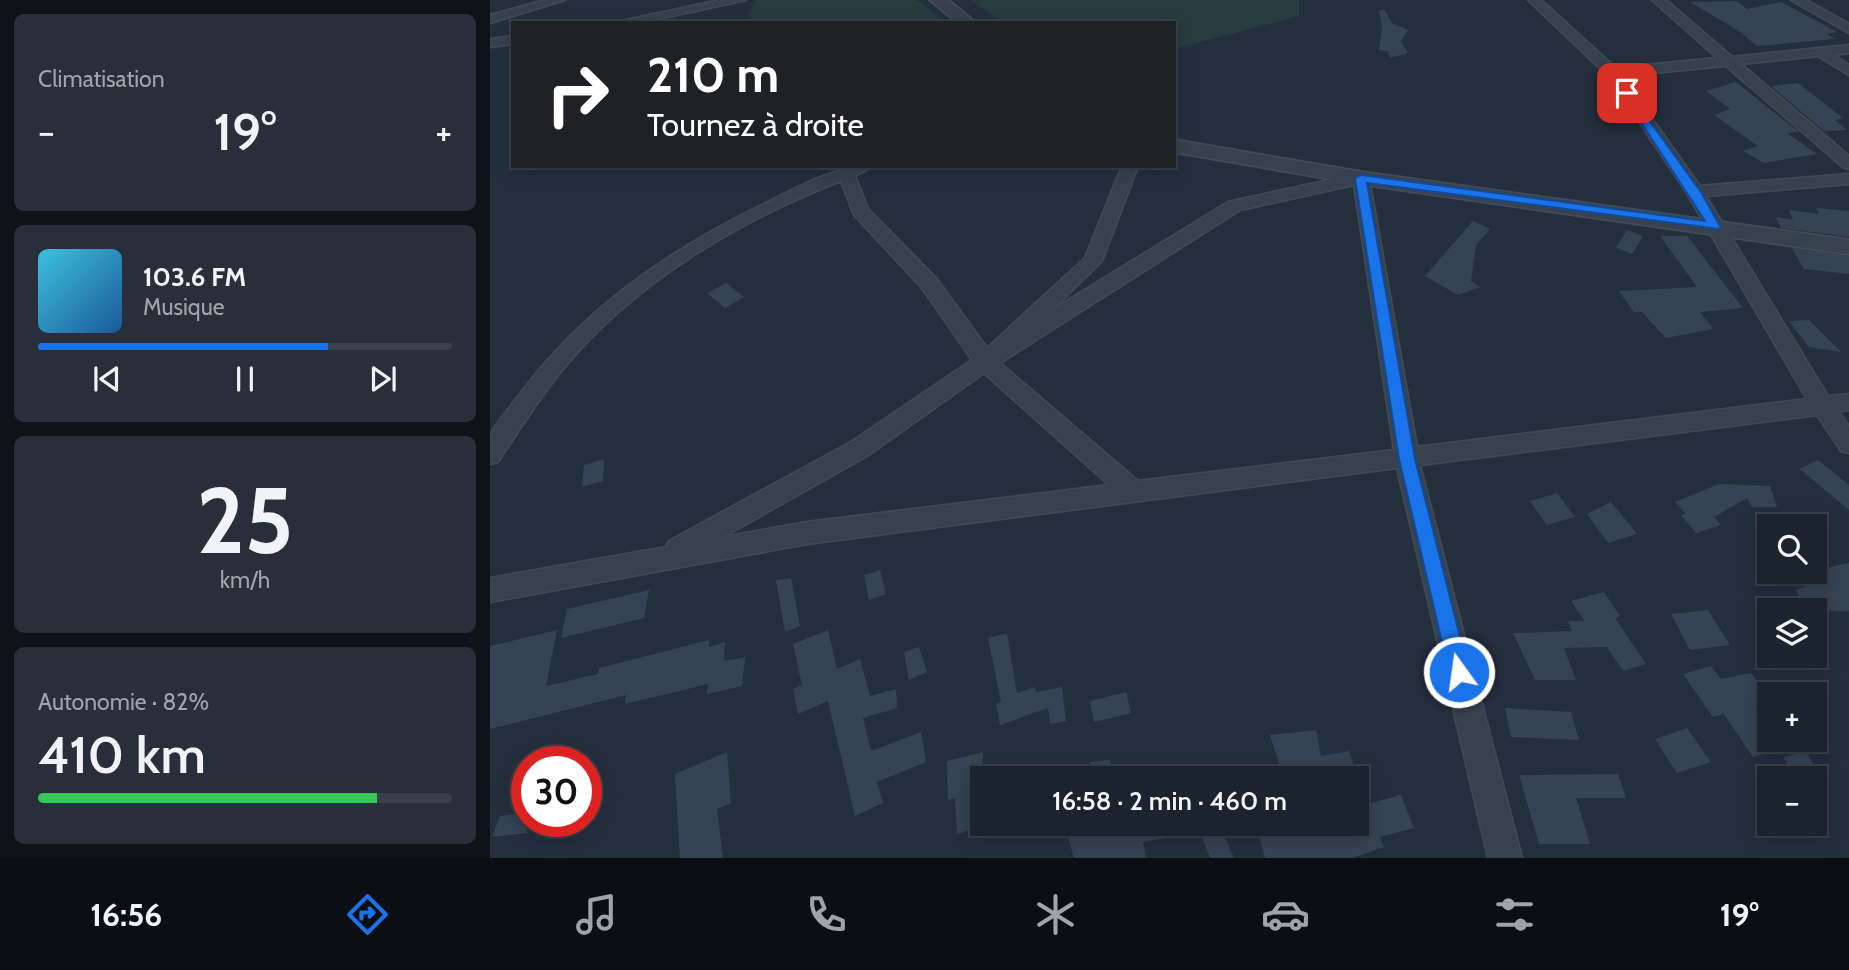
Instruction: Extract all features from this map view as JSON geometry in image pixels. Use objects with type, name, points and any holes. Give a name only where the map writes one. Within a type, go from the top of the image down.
[{"type":"street","points":[[490,19],[559,0]]},
{"type":"street","points":[[629,21],[740,0]]},
{"type":"street","points":[[938,0],[965,21]]},
{"type":"street","points":[[1534,0],[1613,73],[1695,192],[1822,405],[1849,444]]},
{"type":"street","points":[[1658,0],[1849,164]]},
{"type":"street","points":[[1797,0],[1849,29]]},
{"type":"street","points":[[490,43],[511,40]]},
{"type":"street","points":[[1613,73],[1727,59],[1849,49]]},
{"type":"street","points":[[1819,51],[1849,71]]},
{"type":"street","points":[[1176,146],[1361,178],[1849,247]]},
{"type":"street","points":[[985,362],[1093,261],[1129,168]]},
{"type":"street","points":[[490,455],[574,344],[623,297],[695,250],[772,206],[856,170],[860,211],[896,252],[929,283],[985,362],[1135,492]]},
{"type":"street","points":[[661,559],[859,449],[985,362],[1234,206],[1361,178]]},
{"type":"street","points":[[1361,178],[1407,459],[1505,858]]},
{"type":"street","points":[[1695,192],[1849,180]]},
{"type":"street","points":[[490,590],[807,533],[1849,402]]},
{"type":"green space","points":[[755,0],[917,0],[945,21],[747,21]]},
{"type":"green space","points":[[971,0],[1299,0],[1299,16],[1176,48],[1176,21],[1000,21]]},
{"type":"building","points":[[1737,1],[1747,9],[1781,2],[1837,32],[1827,34],[1835,39],[1757,46],[1739,31],[1690,2]]},
{"type":"building","points":[[1384,9],[1392,23],[1408,30],[1401,41],[1408,53],[1390,58],[1388,51],[1379,50],[1382,27],[1379,11]]},
{"type":"building","points":[[1736,82],[1799,132],[1787,133],[1817,154],[1764,163],[1743,151],[1758,146],[1714,115],[1730,109],[1706,91]]},
{"type":"building","points":[[1798,83],[1843,118],[1835,120],[1847,130],[1824,131],[1771,86]]},
{"type":"building","points":[[1816,208],[1849,211],[1849,237],[1781,228],[1775,217],[1793,220],[1789,210],[1819,214]]},
{"type":"building","points":[[1473,221],[1490,229],[1476,245],[1471,281],[1480,287],[1458,295],[1425,276]]},
{"type":"building","points":[[1627,230],[1643,236],[1632,254],[1616,248]]},
{"type":"building","points":[[1660,236],[1687,236],[1743,308],[1700,312],[1713,329],[1666,338],[1642,312],[1634,312],[1619,291],[1697,287]]},
{"type":"building","points":[[1792,248],[1849,256],[1849,274],[1804,269]]},
{"type":"building","points":[[726,283],[744,297],[725,308],[707,293]]},
{"type":"building","points":[[1809,320],[1841,352],[1809,347],[1789,321]]},
{"type":"building","points":[[604,459],[603,481],[582,487],[584,465]]},
{"type":"building","points":[[1818,460],[1849,485],[1849,510],[1800,469]]},
{"type":"building","points":[[1719,484],[1770,486],[1777,507],[1752,507],[1747,498],[1714,517],[1721,525],[1696,533],[1681,515],[1686,514],[1675,502]]},
{"type":"building","points":[[1557,493],[1575,517],[1547,525],[1530,501]]},
{"type":"building","points":[[1611,502],[1637,534],[1608,543],[1587,514]]},
{"type":"building","points":[[1849,563],[1849,611],[1827,611],[1827,598],[1800,598],[1796,590],[1811,584],[1827,584],[1827,568]]},
{"type":"building","points":[[880,570],[886,594],[869,600],[864,575]]},
{"type":"building","points":[[791,578],[800,626],[785,632],[776,580]]},
{"type":"building","points":[[649,590],[644,618],[561,638],[567,609]]},
{"type":"building","points":[[1604,592],[1620,616],[1615,618],[1646,664],[1623,671],[1607,647],[1564,648],[1576,680],[1535,680],[1513,633],[1572,631],[1568,621],[1585,621],[1571,601]]},
{"type":"building","points":[[1708,610],[1730,645],[1690,650],[1671,614]]},
{"type":"building","points":[[557,630],[546,686],[598,674],[599,668],[709,640],[709,647],[725,642],[724,661],[745,657],[742,686],[707,694],[708,684],[625,704],[626,695],[490,729],[490,646]]},
{"type":"building","points":[[828,630],[837,669],[860,659],[870,696],[896,689],[897,708],[863,718],[871,751],[921,732],[926,762],[877,782],[883,803],[855,816],[828,701],[798,714],[793,689],[802,685],[793,644]]},
{"type":"building","points":[[1007,633],[1017,693],[1035,687],[1036,692],[1062,687],[1066,721],[1050,724],[1048,708],[1000,725],[996,704],[1001,702],[988,638]]},
{"type":"building","points":[[919,647],[927,672],[909,680],[904,652]]},
{"type":"building","points":[[1711,666],[1721,679],[1751,673],[1757,682],[1757,704],[1754,705],[1757,709],[1757,752],[1769,752],[1753,757],[1724,714],[1713,717],[1683,674]]},
{"type":"building","points":[[1126,692],[1131,713],[1094,722],[1090,701]]},
{"type":"building","points":[[1505,708],[1571,712],[1579,740],[1511,737]]},
{"type":"building","points":[[1687,728],[1711,762],[1677,773],[1655,739]]},
{"type":"building","points":[[1316,730],[1321,756],[1349,751],[1354,766],[1280,766],[1270,735]]},
{"type":"building","points":[[727,752],[731,803],[717,809],[723,858],[680,858],[675,774]]},
{"type":"building","points":[[983,752],[983,766],[970,766],[970,830],[957,834],[955,798],[948,800],[947,761]]},
{"type":"building","points":[[1806,752],[1815,766],[1789,766],[1783,758]]},
{"type":"building","points":[[1110,760],[1111,766],[1088,766],[1090,762]]},
{"type":"building","points":[[1618,774],[1626,798],[1576,798],[1590,844],[1539,844],[1519,775]]},
{"type":"building","points":[[1401,795],[1414,828],[1380,837],[1384,847],[1352,858],[1265,858],[1259,836],[1369,836],[1369,804]]},
{"type":"building","points":[[511,815],[511,835],[492,837],[500,816]]},
{"type":"building","points":[[1068,836],[1176,836],[1143,842],[1146,858],[1074,858]]},
{"type":"building","points":[[1202,836],[1224,836],[1234,858],[1210,858]]},
{"type":"route","points":[[1459,672],[1407,459],[1361,178],[1714,226],[1695,192],[1627,93]]}]
